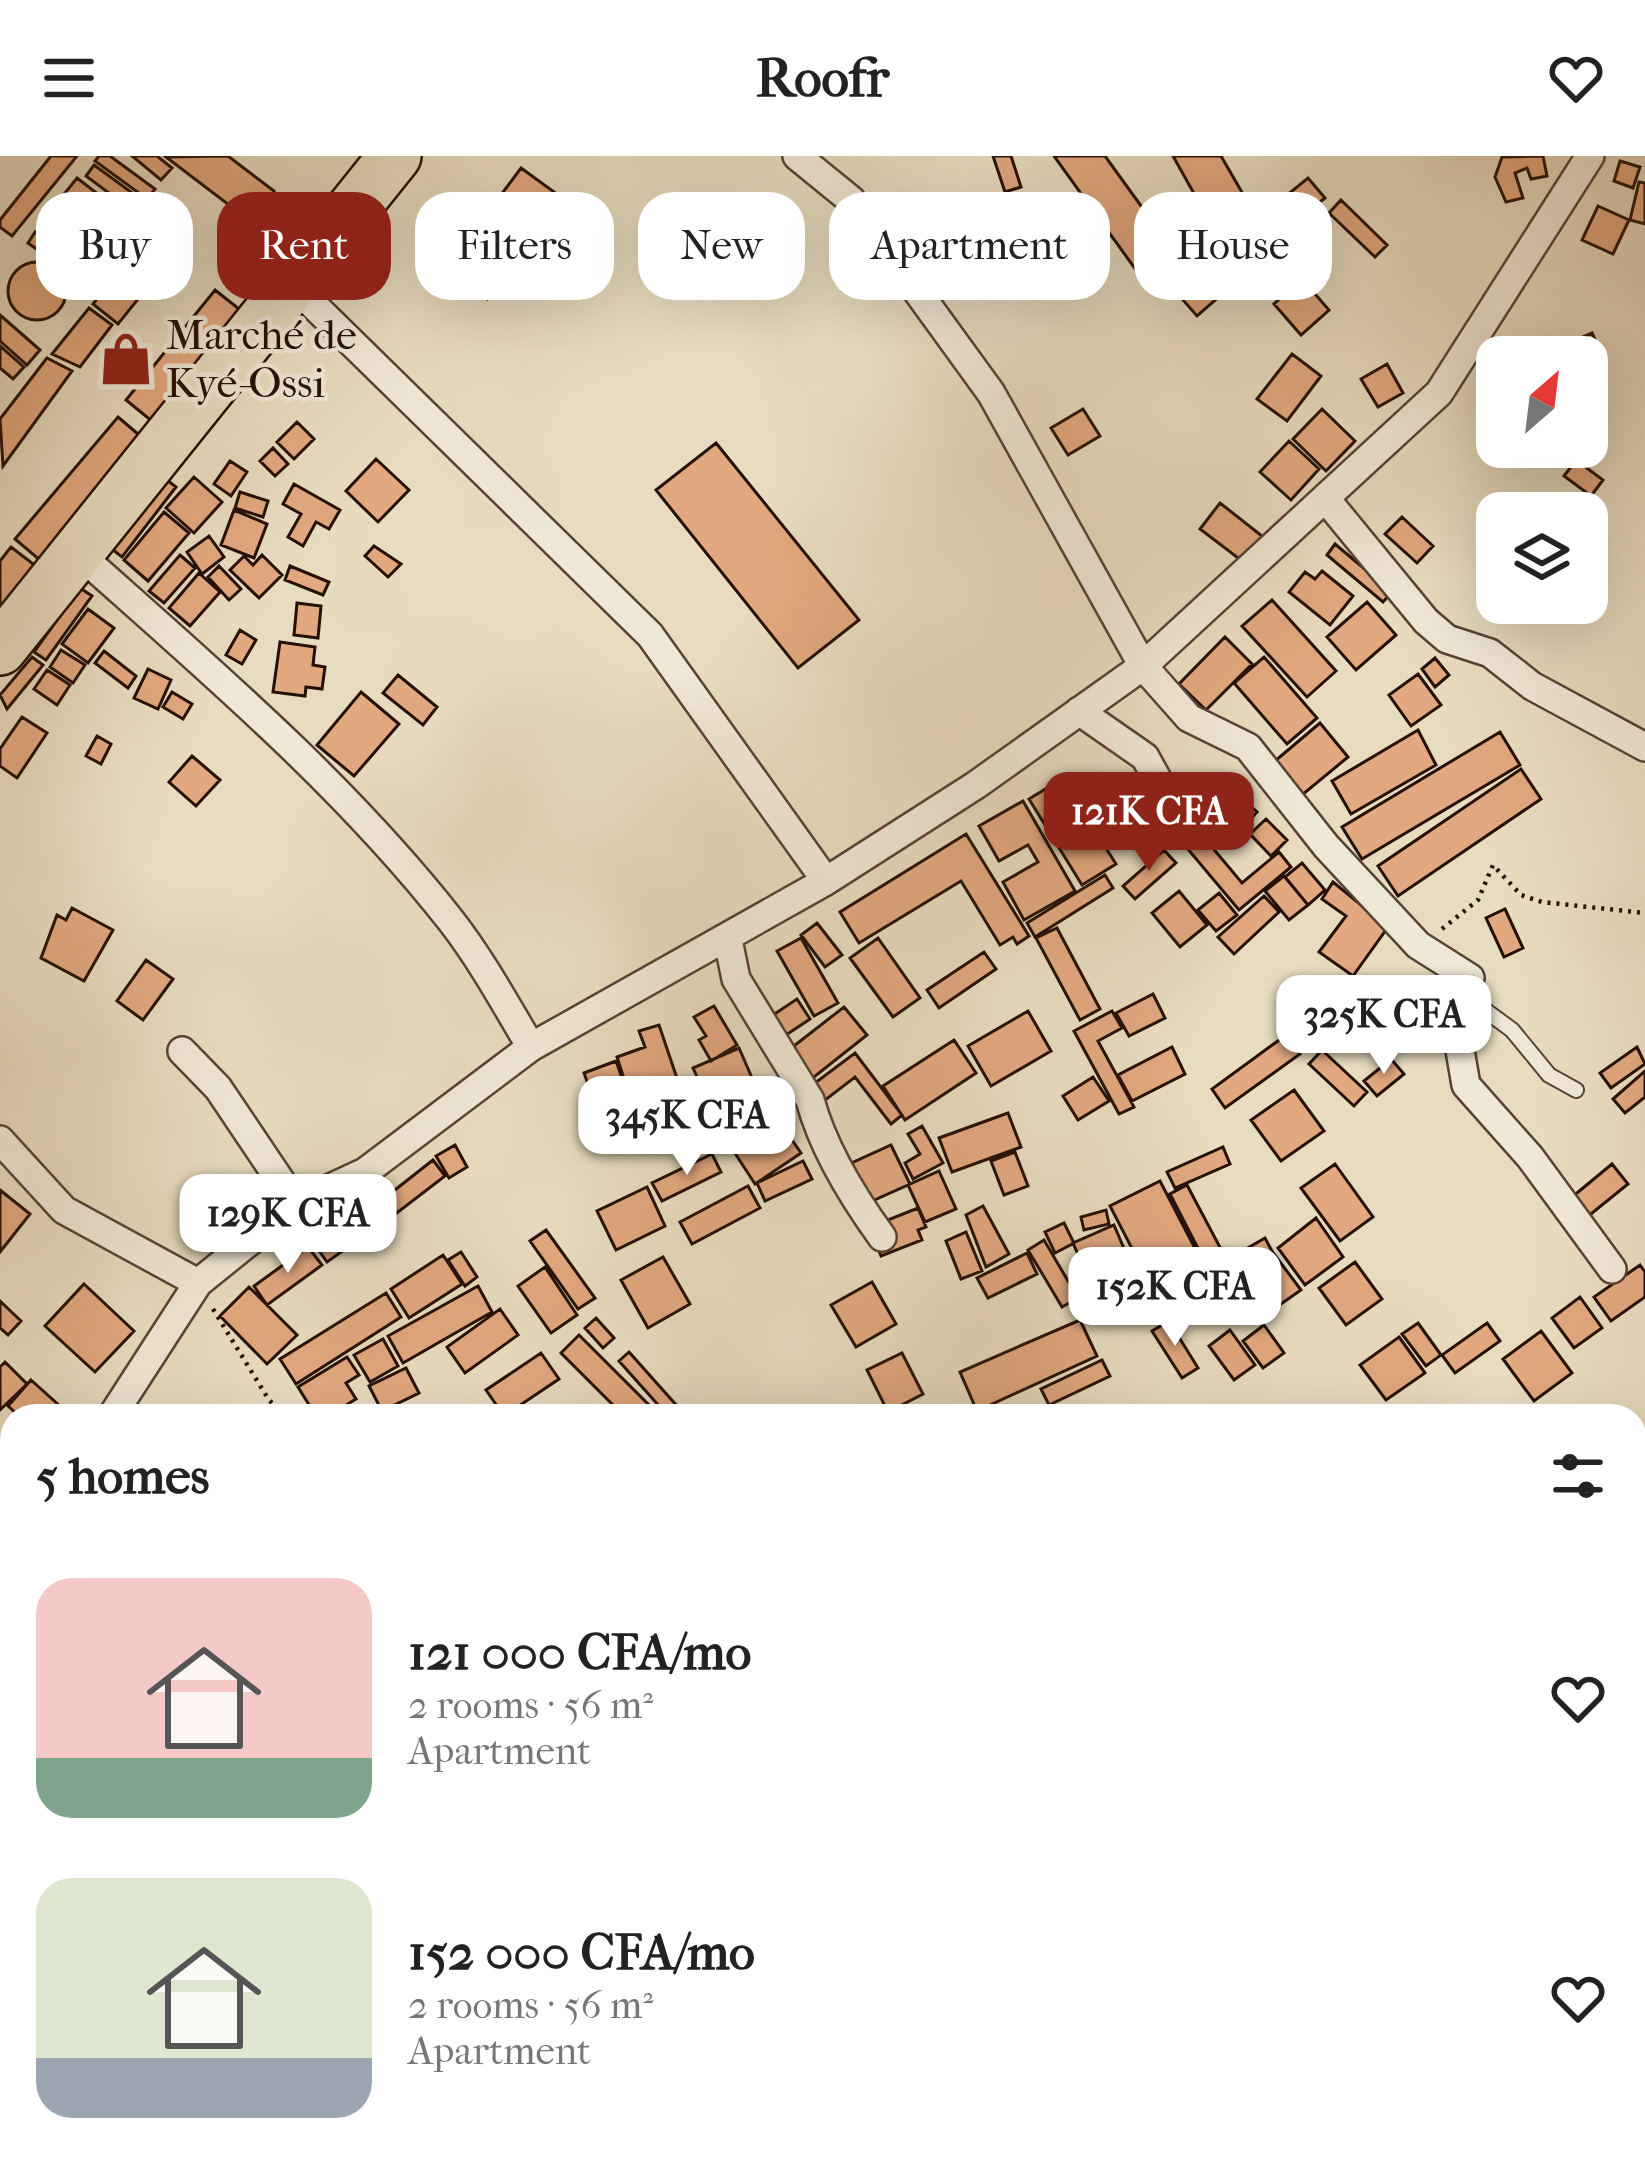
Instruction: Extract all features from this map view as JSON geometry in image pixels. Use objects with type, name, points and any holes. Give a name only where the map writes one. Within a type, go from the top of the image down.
[{"type":"highway","points":[[366,192],[395,156]]},
{"type":"highway","points":[[0,649],[278,300]]},
{"type":"street","points":[[797,156],[851,200],[991,393],[1143,666],[1189,718],[1248,747],[1326,846],[1418,945],[1470,978],[1455,1022],[1466,1084],[1530,1157],[1612,1269]]},
{"type":"street","points":[[120,1404],[198,1283],[296,1204],[365,1172],[531,1047],[826,881],[976,785],[1143,666],[1439,393],[1590,156]]},
{"type":"street","points":[[308,300],[650,635],[826,881]]},
{"type":"street","points":[[1325,497],[1426,621],[1447,639],[1490,653],[1532,686],[1645,746]]},
{"type":"street","points":[[78,553],[256,712],[396,856],[453,923],[531,1047]]},
{"type":"street","points":[[1079,711],[1145,757],[1167,797],[1181,811],[1210,804]]},
{"type":"street","points":[[728,940],[736,979],[810,1100],[852,1194],[882,1237]]},
{"type":"street","points":[[182,1051],[218,1088],[296,1204]]},
{"type":"street","points":[[0,1140],[24,1172],[64,1210],[198,1283]]},
{"type":"lane","points":[[1466,998],[1512,1030],[1549,1076],[1576,1090]]},
{"type":"path","points":[[1418,945],[1478,900],[1493,866],[1521,895],[1542,902],[1645,913]]},
{"type":"path","points":[[198,1283],[273,1404]]},
{"type":"building","points":[[51,156],[77,156],[48,192],[36,192],[36,206],[12,236],[0,227],[0,220]]},
{"type":"building","points":[[110,156],[155,189],[137,192],[95,161]]},
{"type":"building","points":[[132,156],[157,156],[172,168],[161,180]]},
{"type":"building","points":[[228,156],[274,191],[217,192],[217,196],[166,157]]},
{"type":"building","points":[[993,156],[1011,156],[1021,187],[1005,192]]},
{"type":"building","points":[[1054,156],[1105,156],[1134,196],[1134,267],[1110,234],[1110,192],[1080,192]]},
{"type":"building","points":[[1173,156],[1221,156],[1242,192],[1193,192]]},
{"type":"building","points":[[1543,156],[1547,176],[1531,179],[1527,168],[1515,173],[1523,198],[1506,202],[1495,177],[1502,157]]},
{"type":"building","points":[[1620,161],[1640,167],[1633,188],[1614,181]]},
{"type":"building","points":[[94,165],[131,192],[107,192],[86,176]]},
{"type":"building","points":[[521,168],[554,192],[503,192]]},
{"type":"building","points":[[77,178],[95,192],[66,192]]},
{"type":"building","points":[[1308,178],[1320,192],[1291,192]]},
{"type":"building","points":[[1639,182],[1645,183],[1645,224],[1630,220]]},
{"type":"building","points":[[1341,200],[1387,245],[1375,257],[1332,216]]},
{"type":"building","points":[[1598,206],[1629,220],[1613,254],[1582,240]]},
{"type":"building","points":[[36,262],[36,300],[64,300],[48,318],[26,318],[10,302],[10,280],[26,264]]},
{"type":"building","points":[[215,290],[217,300],[228,300],[248,316],[159,427],[126,400]]},
{"type":"building","points":[[96,300],[137,300],[118,324],[93,304]]},
{"type":"building","points":[[1183,300],[1215,300],[1197,316]]},
{"type":"building","points":[[1320,300],[1329,310],[1301,335],[1274,304]]},
{"type":"building","points":[[89,308],[112,325],[80,367],[52,354]]},
{"type":"building","points":[[0,315],[40,350],[27,365],[0,341]]},
{"type":"building","points":[[0,346],[24,367],[13,379],[0,368]]},
{"type":"building","points":[[1292,354],[1321,376],[1287,421],[1257,399]]},
{"type":"building","points":[[47,358],[72,371],[3,466],[0,419]]},
{"type":"building","points":[[1387,364],[1403,393],[1378,407],[1361,379]]},
{"type":"building","points":[[1083,409],[1100,436],[1068,455],[1051,428]]},
{"type":"building","points":[[1322,409],[1355,441],[1326,471],[1293,439]]},
{"type":"building","points":[[118,417],[145,440],[42,562],[15,539]]},
{"type":"building","points":[[297,422],[314,439],[294,459],[277,442]]},
{"type":"building","points":[[1289,441],[1319,469],[1291,500],[1260,472]]},
{"type":"building","points":[[716,443],[859,620],[798,668],[656,490]]},
{"type":"building","points":[[273,448],[288,464],[275,476],[260,461]]},
{"type":"building","points":[[376,459],[409,490],[378,522],[346,491]]},
{"type":"building","points":[[230,461],[247,472],[231,496],[214,484]]},
{"type":"building","points":[[1570,468],[1587,468],[1603,480],[1594,492],[1586,492],[1564,476]]},
{"type":"building","points":[[194,477],[222,502],[194,533],[166,508]]},
{"type":"building","points":[[167,480],[176,487],[122,557],[113,550]]},
{"type":"building","points":[[294,484],[340,510],[329,529],[316,522],[303,546],[288,537],[301,514],[283,504]]},
{"type":"building","points":[[240,492],[268,501],[263,517],[235,508]]},
{"type":"building","points":[[1220,503],[1262,536],[1242,561],[1200,529]]},
{"type":"building","points":[[234,510],[267,524],[254,558],[221,545]]},
{"type":"building","points":[[164,512],[189,533],[148,581],[124,560]]},
{"type":"building","points":[[1402,517],[1433,546],[1417,563],[1385,534]]},
{"type":"building","points":[[209,536],[224,557],[202,574],[187,552]]},
{"type":"building","points":[[1335,544],[1392,592],[1383,602],[1327,555]]},
{"type":"building","points":[[374,546],[401,564],[388,577],[365,556]]},
{"type":"building","points":[[11,547],[41,570],[0,622],[0,561]]},
{"type":"building","points":[[180,555],[195,568],[164,603],[149,591]]},
{"type":"building","points":[[262,555],[282,575],[259,598],[230,570],[244,556],[253,565]]},
{"type":"building","points":[[219,566],[241,589],[229,600],[208,577]]},
{"type":"building","points":[[290,566],[329,582],[323,595],[285,580]]},
{"type":"building","points":[[1322,571],[1353,596],[1330,625],[1289,592],[1305,572],[1315,579]]},
{"type":"building","points":[[199,573],[220,592],[190,626],[169,608]]},
{"type":"building","points":[[80,588],[92,596],[46,660],[34,652]]},
{"type":"building","points":[[1272,600],[1336,671],[1307,697],[1242,626]]},
{"type":"building","points":[[1367,602],[1396,635],[1356,670],[1327,637]]},
{"type":"building","points":[[297,603],[321,606],[318,638],[294,635]]},
{"type":"building","points":[[88,609],[114,628],[88,663],[62,644]]},
{"type":"building","points":[[240,630],[256,640],[242,664],[226,655]]},
{"type":"building","points":[[1225,637],[1252,664],[1206,710],[1179,684]]},
{"type":"building","points":[[280,642],[315,647],[313,665],[325,667],[322,689],[306,687],[305,696],[273,692]]},
{"type":"building","points":[[61,650],[85,665],[73,683],[50,667]]},
{"type":"building","points":[[104,651],[136,676],[128,688],[95,663]]},
{"type":"building","points":[[32,657],[43,665],[7,709],[0,695]]},
{"type":"building","points":[[1264,657],[1317,718],[1287,744],[1234,683]]},
{"type":"building","points":[[1435,658],[1449,675],[1435,687],[1422,669]]},
{"type":"building","points":[[148,669],[171,680],[158,709],[134,698]]},
{"type":"building","points":[[47,670],[70,685],[57,705],[34,689]]},
{"type":"building","points":[[1418,674],[1441,705],[1411,726],[1389,695]]},
{"type":"building","points":[[398,675],[437,707],[423,725],[383,693]]},
{"type":"building","points":[[172,692],[192,704],[183,719],[163,707]]},
{"type":"building","points":[[361,692],[399,724],[354,776],[317,745]]},
{"type":"building","points":[[22,717],[47,733],[17,778],[0,766],[0,749]]},
{"type":"building","points":[[1320,723],[1348,757],[1296,800],[1268,767]]},
{"type":"building","points":[[1418,730],[1436,765],[1351,814],[1332,781]]},
{"type":"building","points":[[1500,732],[1520,765],[1362,859],[1342,827]]},
{"type":"building","points":[[97,736],[111,744],[101,764],[86,756]]},
{"type":"building","points":[[192,756],[220,780],[196,806],[169,782]]},
{"type":"building","points":[[1521,769],[1541,799],[1398,896],[1378,866]]},
{"type":"building","points":[[1062,779],[1116,864],[1082,885],[1029,799]]},
{"type":"building","points":[[1234,792],[1257,812],[1243,828],[1220,808]]},
{"type":"building","points":[[1023,801],[1075,891],[1024,920],[1003,882],[1038,862],[1028,845],[999,861],[979,826]]},
{"type":"building","points":[[1266,819],[1287,840],[1271,856],[1250,834]]},
{"type":"building","points":[[1196,828],[1242,883],[1279,852],[1291,867],[1239,910],[1181,841]]},
{"type":"building","points":[[966,834],[1029,936],[1017,944],[1013,937],[1000,945],[961,881],[859,943],[840,912]]},
{"type":"building","points":[[1164,850],[1176,863],[1135,899],[1123,886]]},
{"type":"building","points":[[1302,863],[1325,890],[1308,905],[1285,877]]},
{"type":"building","points":[[1105,875],[1113,888],[1035,937],[1027,923]]},
{"type":"building","points":[[1284,876],[1308,905],[1289,920],[1265,891]]},
{"type":"building","points":[[1333,882],[1388,927],[1353,976],[1319,952],[1346,916],[1322,899]]},
{"type":"building","points":[[1179,891],[1207,925],[1180,947],[1152,913]]},
{"type":"building","points":[[1219,893],[1237,915],[1216,931],[1198,910]]},
{"type":"building","points":[[1264,896],[1279,912],[1234,954],[1218,937]]},
{"type":"building","points":[[72,908],[113,930],[84,981],[41,958],[57,915],[66,920]]},
{"type":"building","points":[[1505,909],[1523,948],[1504,957],[1486,918]]},
{"type":"building","points":[[817,923],[842,955],[825,967],[801,935]]},
{"type":"building","points":[[1057,928],[1100,1009],[1080,1020],[1036,938]]},
{"type":"building","points":[[801,938],[838,1003],[814,1016],[777,951]]},
{"type":"building","points":[[878,938],[920,998],[893,1017],[850,958]]},
{"type":"building","points":[[984,952],[996,969],[939,1008],[927,990]]},
{"type":"building","points":[[146,960],[173,979],[143,1020],[117,1001]]},
{"type":"building","points":[[1153,994],[1165,1018],[1129,1036],[1116,1013]]},
{"type":"building","points":[[1294,997],[1322,1031],[1308,1043],[1280,1009]]},
{"type":"building","points":[[797,999],[810,1019],[765,1049],[752,1029]]},
{"type":"building","points":[[714,1006],[737,1045],[711,1061],[699,1040],[706,1036],[694,1017]]},
{"type":"building","points":[[844,1007],[867,1035],[795,1092],[772,1063]]},
{"type":"building","points":[[1028,1011],[1051,1051],[991,1086],[968,1046]]},
{"type":"building","points":[[1112,1011],[1122,1028],[1098,1041],[1134,1107],[1119,1114],[1074,1031]]},
{"type":"building","points":[[659,1025],[682,1093],[651,1104],[644,1082],[627,1088],[617,1057],[645,1047],[639,1031]]},
{"type":"building","points":[[1286,1035],[1300,1054],[1225,1108],[1212,1089]]},
{"type":"building","points":[[954,1040],[976,1073],[905,1120],[883,1086]]},
{"type":"building","points":[[1172,1047],[1185,1074],[1132,1101],[1118,1075]]},
{"type":"building","points":[[1637,1047],[1645,1064],[1611,1088],[1600,1073]]},
{"type":"building","points":[[739,1048],[759,1094],[714,1114],[693,1068]]},
{"type":"building","points":[[1322,1050],[1367,1092],[1354,1106],[1309,1064]]},
{"type":"building","points":[[855,1053],[902,1115],[891,1124],[855,1077],[807,1114],[795,1098]]},
{"type":"building","points":[[1391,1059],[1404,1074],[1377,1096],[1364,1081]]},
{"type":"building","points":[[616,1061],[633,1109],[601,1120],[584,1073]]},
{"type":"building","points":[[1645,1071],[1645,1097],[1625,1113],[1613,1099]]},
{"type":"building","points":[[1093,1077],[1109,1101],[1078,1120],[1063,1096]]},
{"type":"building","points":[[1294,1090],[1324,1131],[1281,1161],[1251,1120]]},
{"type":"building","points":[[749,1103],[758,1124],[708,1143],[700,1121]]},
{"type":"building","points":[[1008,1113],[1021,1147],[952,1172],[939,1138]]},
{"type":"building","points":[[774,1114],[801,1153],[755,1184],[729,1144]]},
{"type":"building","points":[[922,1126],[943,1163],[913,1179],[905,1163],[920,1154],[908,1134]]},
{"type":"building","points":[[455,1145],[467,1167],[449,1178],[436,1156]]},
{"type":"building","points":[[891,1145],[910,1184],[852,1210],[834,1171]]},
{"type":"building","points":[[1223,1147],[1230,1164],[1175,1188],[1167,1172]]},
{"type":"building","points":[[1015,1152],[1028,1186],[1004,1195],[991,1161]]},
{"type":"building","points":[[712,1154],[721,1172],[662,1201],[652,1183]]},
{"type":"building","points":[[433,1160],[445,1176],[389,1219],[377,1204]]},
{"type":"building","points":[[803,1161],[812,1179],[765,1201],[757,1183]]},
{"type":"building","points":[[1335,1164],[1373,1217],[1340,1241],[1301,1188]]},
{"type":"building","points":[[1612,1164],[1628,1184],[1570,1231],[1554,1212]]},
{"type":"building","points":[[939,1171],[956,1209],[925,1222],[908,1185]]},
{"type":"building","points":[[1160,1181],[1200,1258],[1098,1309],[1088,1290],[1140,1264],[1110,1206]]},
{"type":"building","points":[[1187,1185],[1223,1253],[1205,1262],[1170,1194]]},
{"type":"building","points":[[748,1186],[760,1208],[692,1244],[680,1222]]},
{"type":"building","points":[[647,1187],[665,1226],[616,1250],[597,1211]]},
{"type":"building","points":[[0,1190],[30,1214],[0,1252]]},
{"type":"building","points":[[372,1205],[384,1222],[327,1262],[315,1245]]},
{"type":"building","points":[[983,1206],[1009,1254],[986,1267],[966,1215]]},
{"type":"building","points":[[918,1208],[926,1227],[918,1230],[922,1240],[881,1256],[870,1227]]},
{"type":"building","points":[[1106,1210],[1109,1224],[1084,1230],[1081,1217]]},
{"type":"building","points":[[1316,1218],[1343,1257],[1305,1285],[1278,1248]]},
{"type":"building","points":[[1064,1223],[1074,1243],[1055,1253],[1045,1232]]},
{"type":"building","points":[[1114,1225],[1131,1265],[1090,1282],[1073,1243]]},
{"type":"building","points":[[546,1230],[595,1298],[578,1309],[530,1241]]},
{"type":"building","points":[[966,1232],[982,1271],[961,1279],[946,1241]]},
{"type":"building","points":[[1265,1238],[1273,1253],[1189,1301],[1180,1287]]},
{"type":"building","points":[[1044,1240],[1078,1298],[1062,1307],[1028,1250]]},
{"type":"building","points":[[308,1247],[322,1265],[267,1305],[254,1286]]},
{"type":"building","points":[[461,1252],[477,1277],[465,1286],[448,1260]]},
{"type":"building","points":[[1027,1253],[1037,1274],[988,1298],[977,1278]]},
{"type":"building","points":[[1274,1254],[1301,1290],[1261,1318],[1235,1282]]},
{"type":"building","points":[[443,1255],[462,1284],[409,1318],[391,1289]]},
{"type":"building","points":[[663,1257],[690,1304],[648,1328],[621,1280]]},
{"type":"building","points":[[1355,1262],[1382,1299],[1346,1325],[1319,1288]]},
{"type":"building","points":[[1640,1265],[1645,1272],[1645,1297],[1611,1321],[1594,1297]]},
{"type":"building","points":[[545,1267],[577,1315],[551,1333],[518,1286]]},
{"type":"building","points":[[872,1282],[896,1324],[856,1347],[831,1305]]},
{"type":"building","points":[[84,1284],[134,1331],[95,1372],[45,1326]]},
{"type":"building","points":[[478,1286],[492,1312],[403,1363],[388,1336]]},
{"type":"building","points":[[249,1287],[297,1335],[267,1364],[220,1316]]},
{"type":"building","points":[[386,1293],[401,1317],[296,1384],[280,1359]]},
{"type":"building","points":[[1580,1297],[1602,1328],[1574,1348],[1552,1318]]},
{"type":"building","points":[[0,1301],[21,1321],[8,1335],[0,1328]]},
{"type":"building","points":[[500,1309],[518,1335],[465,1373],[447,1347]]},
{"type":"building","points":[[596,1318],[614,1338],[603,1348],[585,1328]]},
{"type":"building","points":[[1080,1320],[1097,1356],[992,1404],[974,1404],[960,1372]]},
{"type":"building","points":[[1169,1321],[1198,1368],[1182,1378],[1152,1331]]},
{"type":"building","points":[[1418,1323],[1441,1355],[1426,1366],[1402,1334]]},
{"type":"building","points":[[1487,1323],[1500,1341],[1455,1373],[1442,1355]]},
{"type":"building","points":[[1264,1325],[1284,1353],[1263,1368],[1243,1341]]},
{"type":"building","points":[[1230,1330],[1255,1365],[1234,1380],[1209,1346]]},
{"type":"building","points":[[1541,1331],[1572,1373],[1534,1401],[1503,1359]]},
{"type":"building","points":[[579,1335],[648,1404],[612,1404],[561,1353]]},
{"type":"building","points":[[1399,1337],[1425,1373],[1386,1400],[1360,1365]]},
{"type":"building","points":[[383,1339],[398,1366],[370,1382],[354,1355]]},
{"type":"building","points":[[629,1352],[675,1404],[657,1404],[619,1361]]},
{"type":"building","points":[[541,1353],[559,1379],[522,1404],[496,1404],[486,1390]]},
{"type":"building","points":[[902,1353],[923,1394],[904,1404],[884,1404],[867,1370]]},
{"type":"building","points":[[347,1357],[359,1375],[346,1383],[356,1399],[348,1404],[309,1404],[298,1387]]},
{"type":"building","points":[[1102,1360],[1110,1376],[1051,1404],[1041,1389]]},
{"type":"building","points":[[5,1362],[27,1384],[6,1404],[0,1404],[0,1367]]},
{"type":"building","points":[[406,1368],[419,1393],[396,1404],[378,1404],[369,1386]]},
{"type":"building","points":[[31,1380],[58,1404],[10,1404]]},
{"type":"place","name":"Marché de Kyé-Ossi","points":[[126,359]]}]
